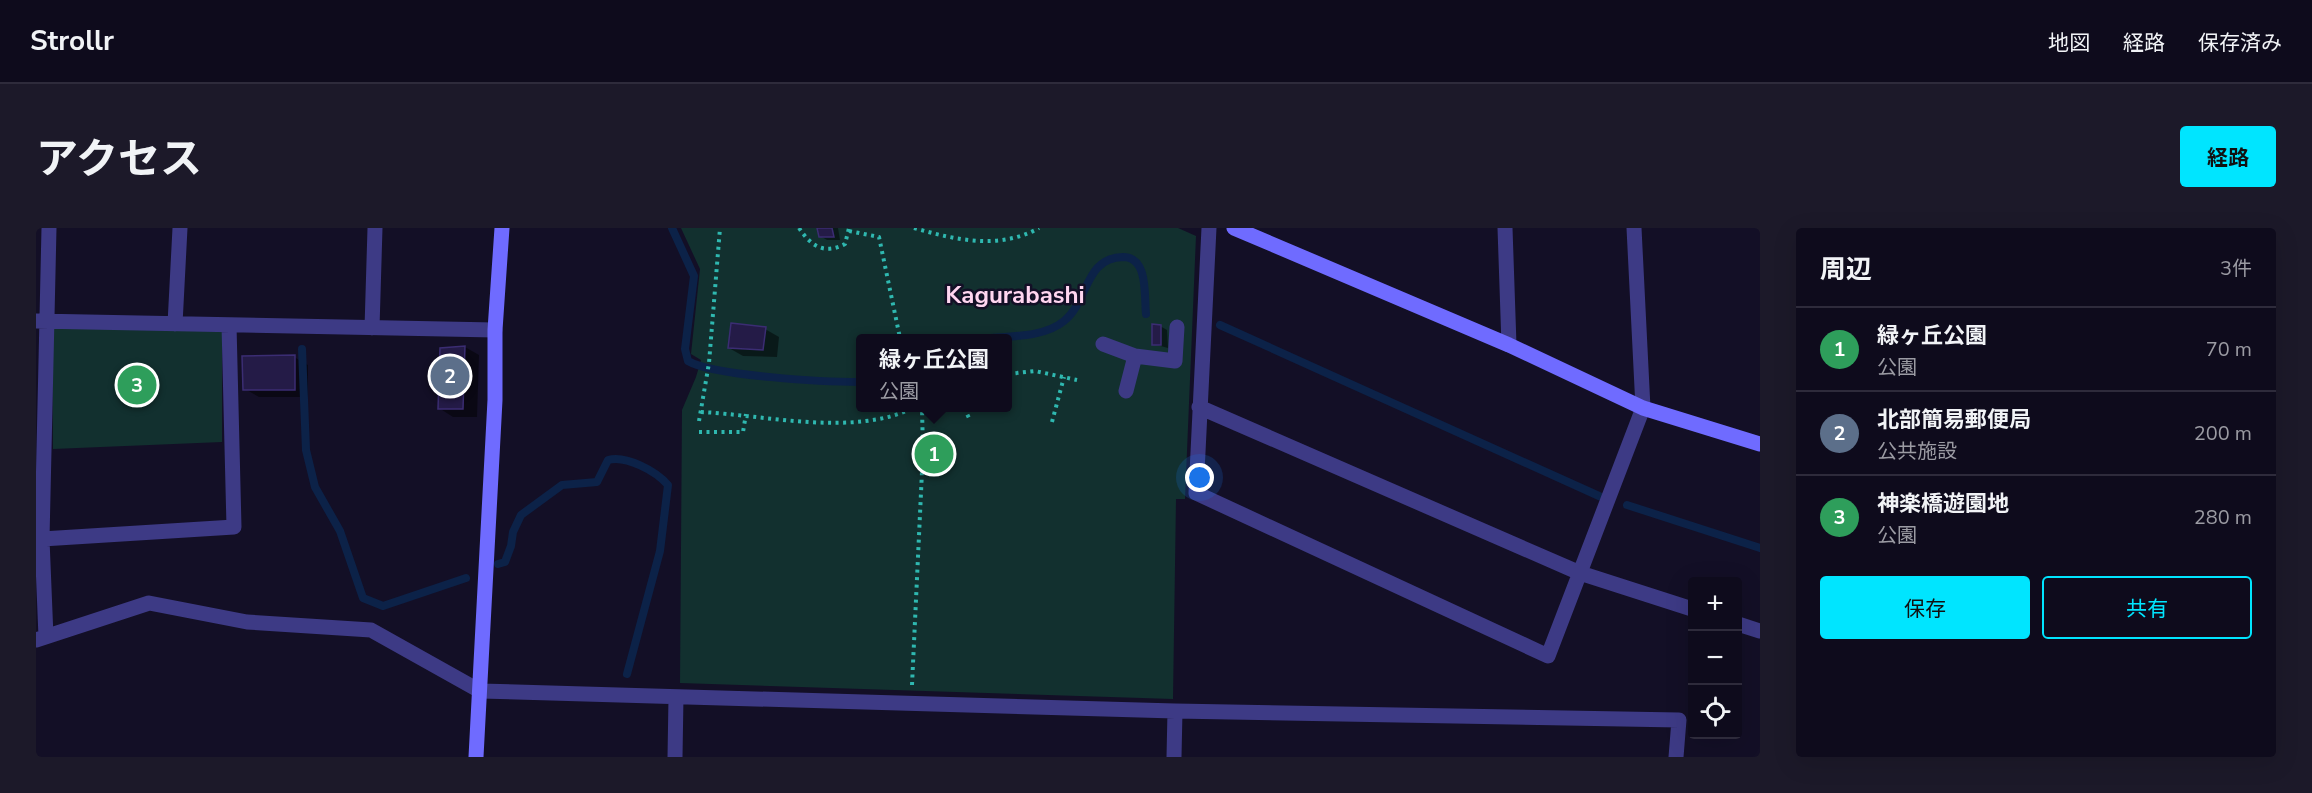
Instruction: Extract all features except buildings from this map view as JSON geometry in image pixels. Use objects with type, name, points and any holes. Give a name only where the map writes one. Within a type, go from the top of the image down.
[{"type":"street","points":[[49,228],[41,321],[39,540],[41,638],[149,603],[247,622],[371,630],[480,691],[1175,711],[1679,720],[1676,757]]},
{"type":"street","points":[[175,324],[180,228]]},
{"type":"street","points":[[372,328],[375,228]]},
{"type":"street","points":[[476,757],[495,400],[495,330],[502,228]]},
{"type":"street","points":[[1209,228],[1196,494],[1548,656],[1643,408],[1634,228]]},
{"type":"street","points":[[1234,228],[1509,345],[1643,408],[1760,444]]},
{"type":"street","points":[[1505,228],[1509,345]]},
{"type":"street","points":[[41,321],[495,330]]},
{"type":"street","points":[[39,540],[234,527],[230,325]]},
{"type":"street","points":[[1103,344],[1135,356],[1175,361],[1177,327]]},
{"type":"street","points":[[1126,391],[1135,356]]},
{"type":"street","points":[[1199,407],[1580,573],[1688,608]]},
{"type":"street","points":[[1742,626],[1760,631]]},
{"type":"street","points":[[675,757],[676,697]]},
{"type":"street","points":[[1174,757],[1175,711]]},
{"type":"path","points":[[699,421],[707,383],[720,228]]},
{"type":"path","points":[[799,228],[807,240],[822,250],[834,250],[845,244],[849,229],[879,237],[899,334]]},
{"type":"path","points":[[914,228],[961,240],[996,242],[1026,236],[1039,228]]},
{"type":"path","points":[[1012,374],[1035,371],[1077,380]]},
{"type":"path","points":[[1052,422],[1064,377]]},
{"type":"path","points":[[701,412],[856,422],[904,412]]},
{"type":"path","points":[[912,703],[923,450],[922,412]]},
{"type":"path","points":[[966,412],[969,418]]},
{"type":"path","points":[[699,432],[743,432],[746,414]]},
{"type":"green space","points":[[681,228],[1178,228],[1196,236],[1185,499],[1176,499],[1173,699],[680,683],[682,410],[701,360],[691,354],[700,269]]},
{"type":"green space","points":[[52,327],[222,328],[222,442],[53,449]]},
{"type":"waterway","points":[[672,228],[694,276],[685,349],[688,361],[721,371],[745,374],[856,382]]},
{"type":"waterway","points":[[1012,336],[1038,333],[1064,321],[1072,313],[1094,272],[1110,259],[1123,257],[1137,264],[1144,279],[1146,314]]},
{"type":"waterway","points":[[1220,325],[1599,496]]},
{"type":"waterway","points":[[302,349],[306,450],[315,487],[340,531],[363,598],[383,606],[466,578]]},
{"type":"waterway","points":[[498,564],[505,562],[513,532],[521,515],[562,485],[597,482],[608,460],[632,462],[663,480],[668,485],[660,551],[627,674]]},
{"type":"waterway","points":[[1627,505],[1760,548]]},
{"type":"place","name":"北部簡易郵便局","points":[[450,376]]},
{"type":"place","name":"神楽橋遊園地","points":[[137,385]]},
{"type":"place","name":"緑ヶ丘公園","points":[[934,454]]},
{"type":"district","name":"Kagurabashi","points":[[1015,295]]}]
